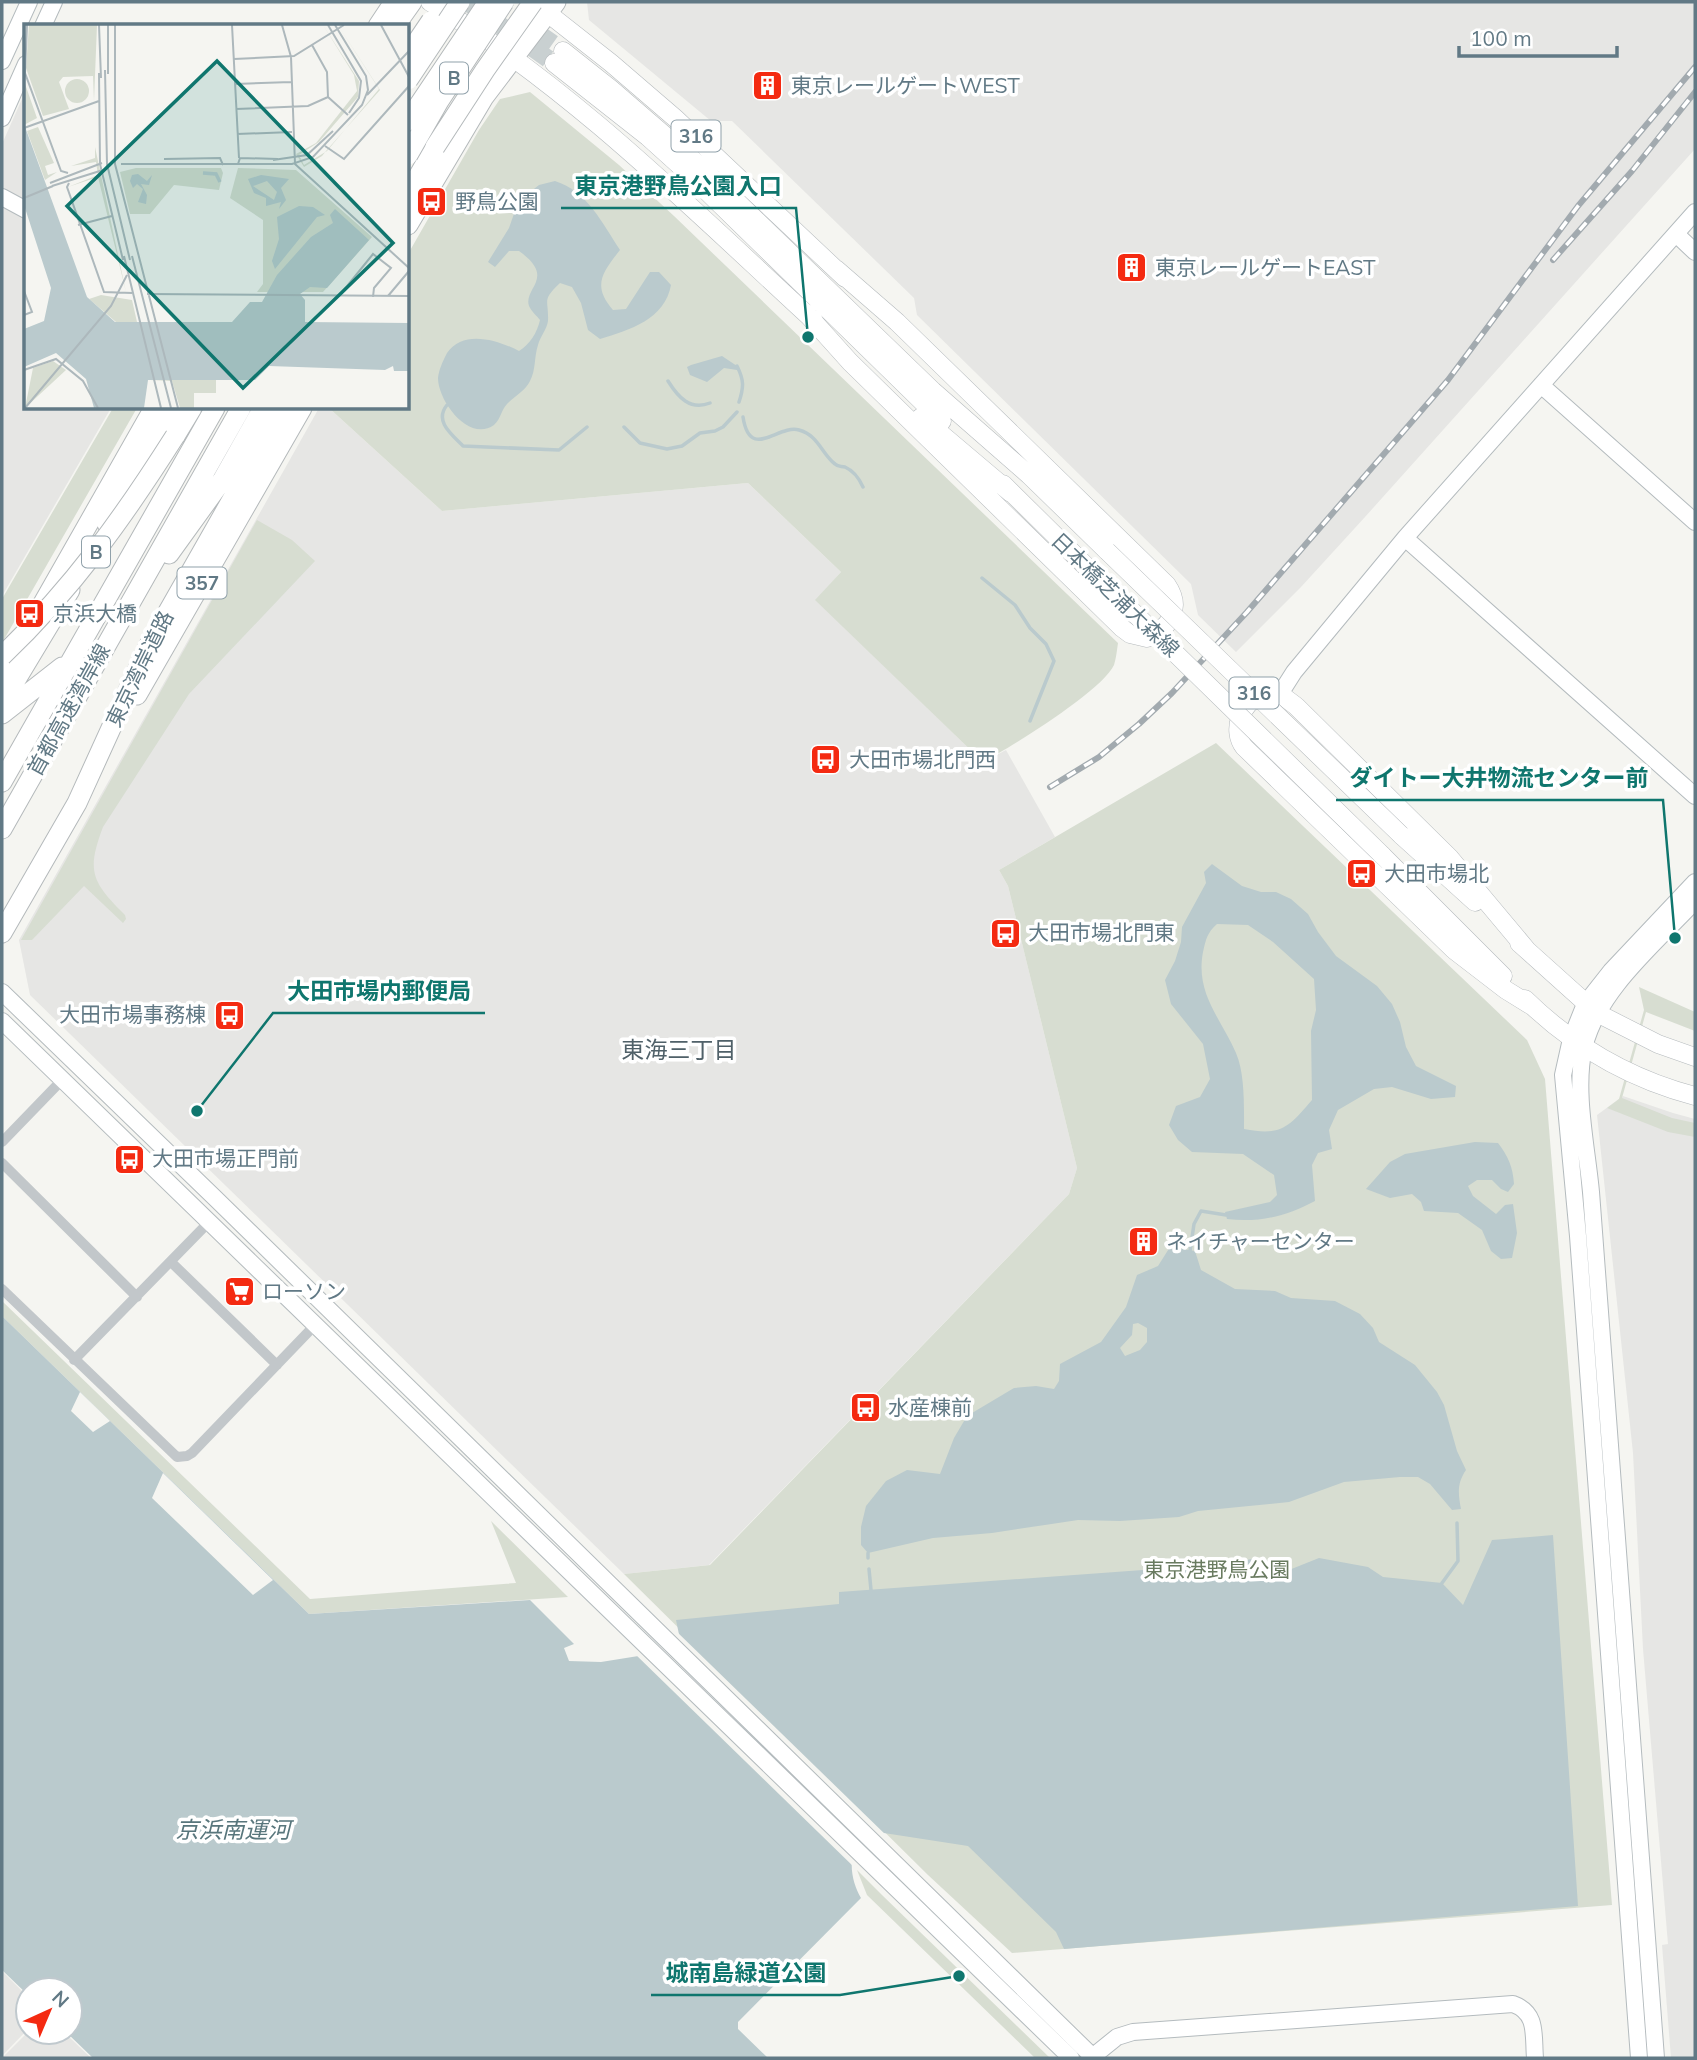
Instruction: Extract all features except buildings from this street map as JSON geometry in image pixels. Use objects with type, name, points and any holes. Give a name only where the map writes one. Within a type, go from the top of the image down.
[{"type":"highway","points":[[379,24],[394,2]]},
{"type":"highway","points":[[396,24],[412,2]]},
{"type":"highway","name":"B","points":[[410,52],[444,2]]},
{"type":"highway","name":"B","points":[[410,77],[460,2]]},
{"type":"highway","name":"B","points":[[410,118],[488,2]]},
{"type":"highway","name":"B","points":[[410,151],[439,100],[503,2]]},
{"type":"highway","points":[[410,222],[484,97],[513,57],[542,4]]},
{"type":"highway","points":[[410,191],[485,70],[542,4]]},
{"type":"highway","points":[[2,676],[153,410]]},
{"type":"highway","points":[[2,703],[52,621],[172,410]]},
{"type":"highway","name":"B","points":[[2,656],[56,601],[107,539],[190,410]]},
{"type":"highway","name":"首都高速湾岸線","points":[[2,782],[214,410]]},
{"type":"highway","name":"首都高速湾岸線","points":[[2,830],[240,410]]},
{"type":"highway","points":[[2,714],[80,652],[117,616],[157,570],[223,479],[262,410]]},
{"type":"highway","name":"東京湾岸道路","points":[[2,933],[77,803],[148,647],[283,410]]},
{"type":"highway","name":"357","points":[[98,755],[143,687],[301,410]]},
{"type":"main road","points":[[429,2],[513,57]]},
{"type":"main road","name":"316","points":[[542,4],[675,118],[836,270],[1029,475]]},
{"type":"main road","name":"316","points":[[513,57],[633,153],[898,398],[1011,493]]},
{"type":"main road","name":"日本橋芝浦大森線","points":[[1695,1057],[1658,1044],[1591,1009],[1401,835],[1029,475],[933,391],[699,165],[611,89],[559,57],[689,174],[826,306],[1011,493],[1382,855],[1532,1006],[1577,1044],[1639,1077],[1695,1096]]},
{"type":"main road","points":[[806,313],[850,362],[1122,628],[1130,634],[1147,638],[1164,628],[1175,610],[1175,602],[1167,585],[897,322],[836,270]]},
{"type":"main road","points":[[1527,950],[1450,858],[1296,706],[1280,694],[1260,696],[1243,712],[1237,734],[1244,747],[1454,950],[1506,990],[1532,1006]]},
{"type":"street","points":[[2,61],[29,2]]},
{"type":"street","points":[[44,24],[54,2]]},
{"type":"street","points":[[2,118],[24,68]]},
{"type":"street","points":[[2,197],[24,210]]},
{"type":"street","points":[[1280,694],[1294,671],[1405,538],[1695,212]]},
{"type":"street","points":[[1676,234],[1695,252]]},
{"type":"street","points":[[1541,385],[1695,522]]},
{"type":"street","points":[[1405,538],[1695,796]]},
{"type":"street","points":[[1639,2058],[1563,1075],[1591,1009],[1611,971],[1695,882]]},
{"type":"street","points":[[1591,1009],[1695,901]]},
{"type":"street","points":[[2,992],[1093,2058],[1117,2038],[1133,2032],[1513,2004],[1524,2008],[1530,2017],[1535,2058]]},
{"type":"street","points":[[2,1020],[1070,2058]]},
{"type":"street","points":[[1577,1044],[1591,1192],[1656,2058]]},
{"type":"street","points":[[2,1142],[62,1080]]},
{"type":"street","points":[[2,1163],[137,1297]]},
{"type":"street","points":[[74,1360],[209,1222]]},
{"type":"street","points":[[171,1262],[277,1365]]},
{"type":"street","points":[[2,1289],[171,1453],[181,1457],[192,1452],[315,1325]]},
{"type":"shaded area","points":[[587,2],[1695,2],[1695,149],[1365,517],[1236,652],[1198,615],[1191,584],[917,315],[914,298],[732,121],[711,121],[589,20]]},
{"type":"shaded area","points":[[24,94],[24,410],[110,410],[2,596],[2,144]]},
{"type":"shaded area","points":[[318,410],[331,410],[442,511],[748,483],[841,572],[816,600],[983,762],[1006,750],[1055,837],[999,870],[1008,886],[1077,1168],[1069,1194],[709,1565],[624,1574],[30,995],[19,940]]},
{"type":"shaded area","points":[[1623,1096],[1695,1119],[1695,2058],[1671,2058],[1662,1945],[1668,1944],[1643,1649],[1633,1453],[1597,1115]]},
{"type":"shaded area","points":[[2,1971],[14,1983],[14,2044],[2,2056]]},
{"type":"shaded area","points":[[14,2046],[79,2046],[91,2058],[2,2058]]},
{"type":"green space","points":[[530,92],[619,165],[674,216],[1118,643],[1114,665],[1106,676],[1054,718],[983,762],[815,600],[841,572],[748,483],[442,511],[331,410],[410,410],[410,251],[479,130],[500,99]]},
{"type":"green space","points":[[112,410],[136,410],[2,643],[2,599]]},
{"type":"green space","points":[[257,520],[292,540],[315,561],[189,694],[103,827],[95,855],[95,876],[105,894],[126,919],[123,923],[84,886],[32,940],[21,940]]},
{"type":"green space","name":"東京港野鳥公園","points":[[1216,743],[1527,1040],[1545,1079],[1612,1905],[1012,1953],[928,1875],[624,1574],[710,1565],[1069,1194],[1077,1168],[1008,886],[999,870]]},
{"type":"green space","points":[[1639,987],[1695,1012],[1695,1031],[1646,1012],[1622,1098],[1672,1118],[1695,1123],[1695,1137],[1668,1132],[1607,1108],[1619,1099],[1644,1010]]},
{"type":"green space","points":[[2,1301],[310,1599],[516,1583],[491,1521],[568,1597],[309,1614],[2,1316]]},
{"type":"green space","points":[[857,1870],[1050,2058],[1035,2058],[867,1895]]},
{"type":"water","points":[[555,181],[585,200],[620,250],[604,273],[601,287],[613,310],[626,309],[650,272],[659,272],[671,285],[662,307],[654,315],[623,332],[600,339],[588,330],[581,303],[572,287],[560,283],[547,300],[547,324],[538,345],[530,381],[523,391],[505,406],[494,425],[484,429],[475,428],[457,417],[443,398],[438,378],[440,368],[447,353],[462,341],[491,340],[519,351],[532,338],[540,320],[530,308],[528,300],[536,282],[536,268],[519,251],[509,251],[495,267],[488,262],[525,196],[539,185]]},
{"type":"water","points":[[722,356],[737,366],[737,370],[724,368],[707,382],[690,375],[687,367]]},
{"type":"water","points":[[1212,864],[1242,886],[1261,892],[1276,892],[1291,899],[1308,914],[1336,956],[1377,986],[1392,1004],[1406,1047],[1416,1066],[1456,1086],[1455,1097],[1431,1099],[1392,1087],[1374,1089],[1338,1110],[1329,1130],[1332,1149],[1318,1153],[1312,1165],[1315,1201],[1272,1217],[1227,1219],[1225,1212],[1270,1202],[1277,1195],[1274,1175],[1243,1154],[1192,1152],[1178,1140],[1169,1125],[1176,1106],[1200,1097],[1210,1079],[1203,1044],[1171,1004],[1165,980],[1175,961],[1182,927],[1206,883],[1204,872]],"holes":[[[1217,924],[1248,925],[1273,942],[1314,979],[1316,1010],[1311,1031],[1312,1100],[1283,1128],[1267,1131],[1244,1129],[1239,1061],[1211,1005],[1203,981],[1203,952],[1211,930]]]},
{"type":"water","points":[[1475,1142],[1498,1143],[1511,1167],[1514,1184],[1508,1192],[1492,1180],[1477,1180],[1468,1186],[1473,1196],[1496,1214],[1505,1205],[1513,1204],[1517,1233],[1512,1258],[1501,1259],[1491,1251],[1482,1230],[1458,1213],[1424,1211],[1421,1202],[1412,1194],[1390,1198],[1366,1189],[1390,1162],[1405,1154]]},
{"type":"water","points":[[1170,1247],[1195,1251],[1201,1270],[1235,1289],[1275,1291],[1291,1298],[1335,1301],[1360,1314],[1373,1328],[1379,1342],[1415,1365],[1444,1405],[1457,1451],[1466,1470],[1459,1489],[1461,1509],[1452,1510],[1430,1484],[1418,1477],[1400,1477],[1344,1482],[1289,1502],[1198,1511],[1179,1517],[1120,1521],[1078,1520],[992,1533],[933,1538],[868,1553],[861,1545],[861,1527],[866,1506],[886,1481],[907,1470],[940,1474],[954,1438],[967,1416],[1014,1388],[1036,1386],[1054,1389],[1059,1381],[1060,1364],[1101,1342],[1126,1307],[1137,1275],[1158,1266]],"holes":[[[1138,1323],[1147,1328],[1147,1342],[1140,1350],[1125,1356],[1120,1348],[1132,1335],[1133,1324]]]},
{"type":"water","name":"京浜南運河","points":[[2,1316],[309,1614],[530,1600],[574,1644],[564,1648],[569,1661],[601,1662],[682,1649],[676,1620],[839,1604],[839,1592],[1225,1564],[1252,1559],[1284,1572],[1319,1558],[1368,1567],[1383,1577],[1442,1583],[1463,1605],[1492,1540],[1553,1535],[1578,1906],[1064,1949],[1056,1932],[968,1846],[871,1831],[858,1843],[853,1856],[853,1878],[861,1898],[738,2022],[738,2029],[768,2058],[93,2058],[81,2046],[84,2046],[84,1976],[14,1976],[14,1982],[2,1970]]},
{"type":"pier","points":[[80,1392],[110,1421],[93,1432],[71,1411]]},
{"type":"pier","points":[[163,1473],[273,1580],[253,1595],[152,1498]]},
{"type":"pier","points":[[675,1630],[889,1838],[872,1835],[861,1845],[855,1868],[634,1653],[678,1646]]},
{"type":"waterway","points":[[737,366],[742,384],[739,402]]},
{"type":"waterway","points":[[668,381],[685,401],[696,405],[710,403]]},
{"type":"waterway","points":[[447,405],[443,411],[443,422],[463,446],[559,450],[587,427]]},
{"type":"waterway","points":[[624,427],[640,443],[667,449],[682,446],[700,433],[723,427],[737,412]]},
{"type":"waterway","points":[[743,417],[747,430],[752,437],[758,439],[791,430],[805,432],[815,440],[830,460],[854,473],[863,487]]},
{"type":"waterway","points":[[982,578],[1015,605],[1030,628],[1046,644],[1054,661],[1030,721]]},
{"type":"waterway","points":[[1190,1251],[1194,1224],[1201,1211],[1226,1215]]},
{"type":"waterway","points":[[1442,1583],[1458,1561],[1457,1523]]},
{"type":"waterway","points":[[868,1553],[868,1558]]},
{"type":"waterway","points":[[869,1569],[871,1590]]},
{"type":"tunnel","points":[[467,2],[554,63]]},
{"type":"tunnel","points":[[494,2],[563,51]]},
{"type":"railway","points":[[1050,787],[1099,757],[1139,724],[1172,693],[1247,612],[1448,380],[1578,206],[1695,67]]},
{"type":"railway","points":[[1553,260],[1632,171],[1695,92]]},
{"type":"place","name":"東京レールゲートWEST","points":[[768,86]]},
{"type":"place","name":"野鳥公園","points":[[432,202]]},
{"type":"place","name":"東京レールゲートEAST","points":[[1132,268]]},
{"type":"place","name":"東京港野鳥公園入口","points":[[808,337]]},
{"type":"place","name":"京浜大橋","points":[[30,614]]},
{"type":"place","name":"大田市場北門西","points":[[826,760]]},
{"type":"place","name":"大田市場北","points":[[1361,874]]},
{"type":"place","name":"大田市場北門東","points":[[1005,933]]},
{"type":"place","name":"ダイトー大井物流センター前","points":[[1675,938]]},
{"type":"place","name":"大田市場事務棟","points":[[229,1015]]},
{"type":"place","name":"大田市場内郵便局","points":[[197,1111]]},
{"type":"place","name":"大田市場正門前","points":[[129,1159]]},
{"type":"place","name":"ネイチャーセンター","points":[[1143,1242]]},
{"type":"place","name":"ローソン","points":[[239,1292]]},
{"type":"place","name":"水産棟前","points":[[865,1408]]},
{"type":"place","name":"城南島緑道公園","points":[[959,1976]]},
{"type":"district","name":"東海三丁目","points":[[679,1050]]}]
